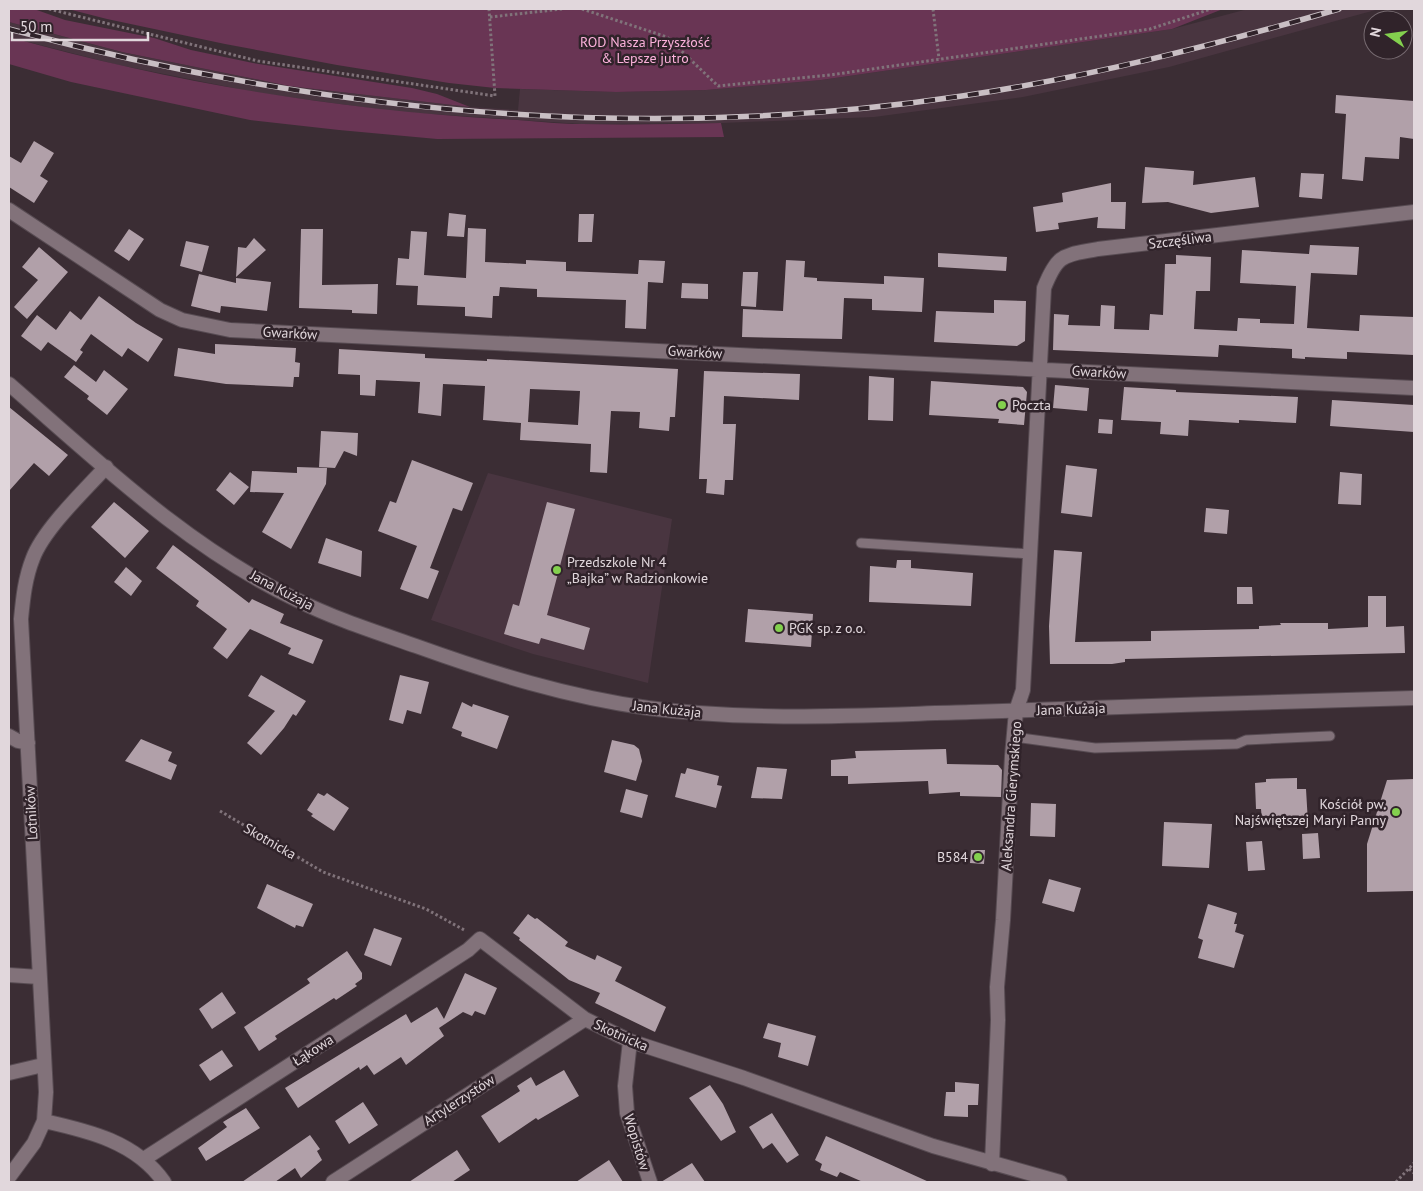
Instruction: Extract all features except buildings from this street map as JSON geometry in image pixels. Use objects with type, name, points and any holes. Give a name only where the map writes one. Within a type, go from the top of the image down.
[{"type":"street","name":"Gwarków","points":[[9,210],[160,310],[182,320],[206,327],[240,331],[1040,368],[1414,388]]},
{"type":"street","name":"Szczęśliwa","points":[[1040,368],[1044,288],[1052,266],[1067,255],[1098,249],[1414,212]]},
{"type":"street","name":"Aleksandra Gierymskiego","points":[[992,1164],[998,1020],[997,987],[1016,710],[1024,690],[1040,368]]},
{"type":"street","name":"Jana Kużaja","points":[[9,384],[187,534],[225,559],[295,599],[350,623],[440,655],[567,693],[650,708],[750,716],[1414,698]]},
{"type":"street","name":"Lotników","points":[[9,1177],[34,1143],[44,1121],[46,1092],[43,1065],[21,619],[28,571],[42,541],[106,467]]},
{"type":"street","points":[[9,736],[18,741],[28,743]]},
{"type":"street","name":"Skotnicka","points":[[480,938],[585,1019],[630,1041],[722,1070],[933,1146],[1060,1182]]},
{"type":"street","name":"Łąkowa","points":[[144,1158],[468,950],[480,938]]},
{"type":"street","points":[[9,975],[39,977]]},
{"type":"street","name":"Artylerzystów","points":[[334,1182],[585,1019]]},
{"type":"street","name":"Wopistów","points":[[630,1041],[626,1086],[627,1113],[650,1182]]},
{"type":"street","points":[[9,1073],[43,1065]]},
{"type":"street","points":[[44,1121],[102,1136],[144,1158],[164,1182]]},
{"type":"lane","points":[[861,543],[1030,554]]},
{"type":"lane","points":[[1014,737],[1095,748],[1238,744],[1246,740],[1330,736]]},
{"type":"path","points":[[49,9],[258,61],[495,96],[489,9]]},
{"type":"path","points":[[490,17],[562,9]]},
{"type":"path","points":[[582,9],[667,37],[718,86],[830,75],[1150,29],[1211,9]]},
{"type":"path","points":[[933,9],[939,60]]},
{"type":"path","name":"Skotnicka","points":[[220,811],[323,872],[426,909],[480,938]]},
{"type":"path","points":[[1396,1182],[1414,1163]]},
{"type":"path","points":[[1409,1169],[1414,1173]]},
{"type":"shaded area","points":[[1248,9],[1379,9],[1363,10],[1363,13],[1169,67],[1023,97],[874,117],[721,123],[581,124],[399,112],[258,93],[114,64],[9,37],[9,22],[121,52],[289,86],[470,107],[518,110],[520,89],[616,92],[706,90],[821,80],[1172,29]]},
{"type":"shaded area","name":"Przedszkole Nr 4 „Bajka” w Radzionkowie","points":[[488,473],[672,519],[648,683],[533,654],[431,620]]},
{"type":"green space","points":[[9,9],[34,9],[65,20],[154,38],[191,50],[253,63],[412,88],[437,94],[470,107],[289,86],[122,52],[9,22]]},
{"type":"green space","name":"ROD Nasza Przyszłość & Lepsze jutro","points":[[68,9],[1223,9],[1172,29],[821,80],[706,90],[616,92],[495,88],[449,83],[225,44]]},
{"type":"green space","points":[[9,37],[69,53],[191,80],[313,101],[437,114],[561,123],[721,123],[724,137],[437,139],[250,120],[71,82],[9,64]]},
{"type":"railway","points":[[9,29],[127,58],[245,82],[363,100],[482,112],[601,118],[721,118],[841,110],[962,96],[1010,88],[1152,59],[1339,9]]},
{"type":"place","name":"Poczta","points":[[1002,405]]},
{"type":"place","name":"Przedszkole Nr 4 „Bajka” w Radzionkowie","points":[[557,570]]},
{"type":"place","name":"PGK sp. z o.o.","points":[[779,628]]},
{"type":"place","name":"Kościół pw. Najświętszej Maryi Panny","points":[[1396,812]]},
{"type":"place","name":"B584","points":[[978,857]]}]
